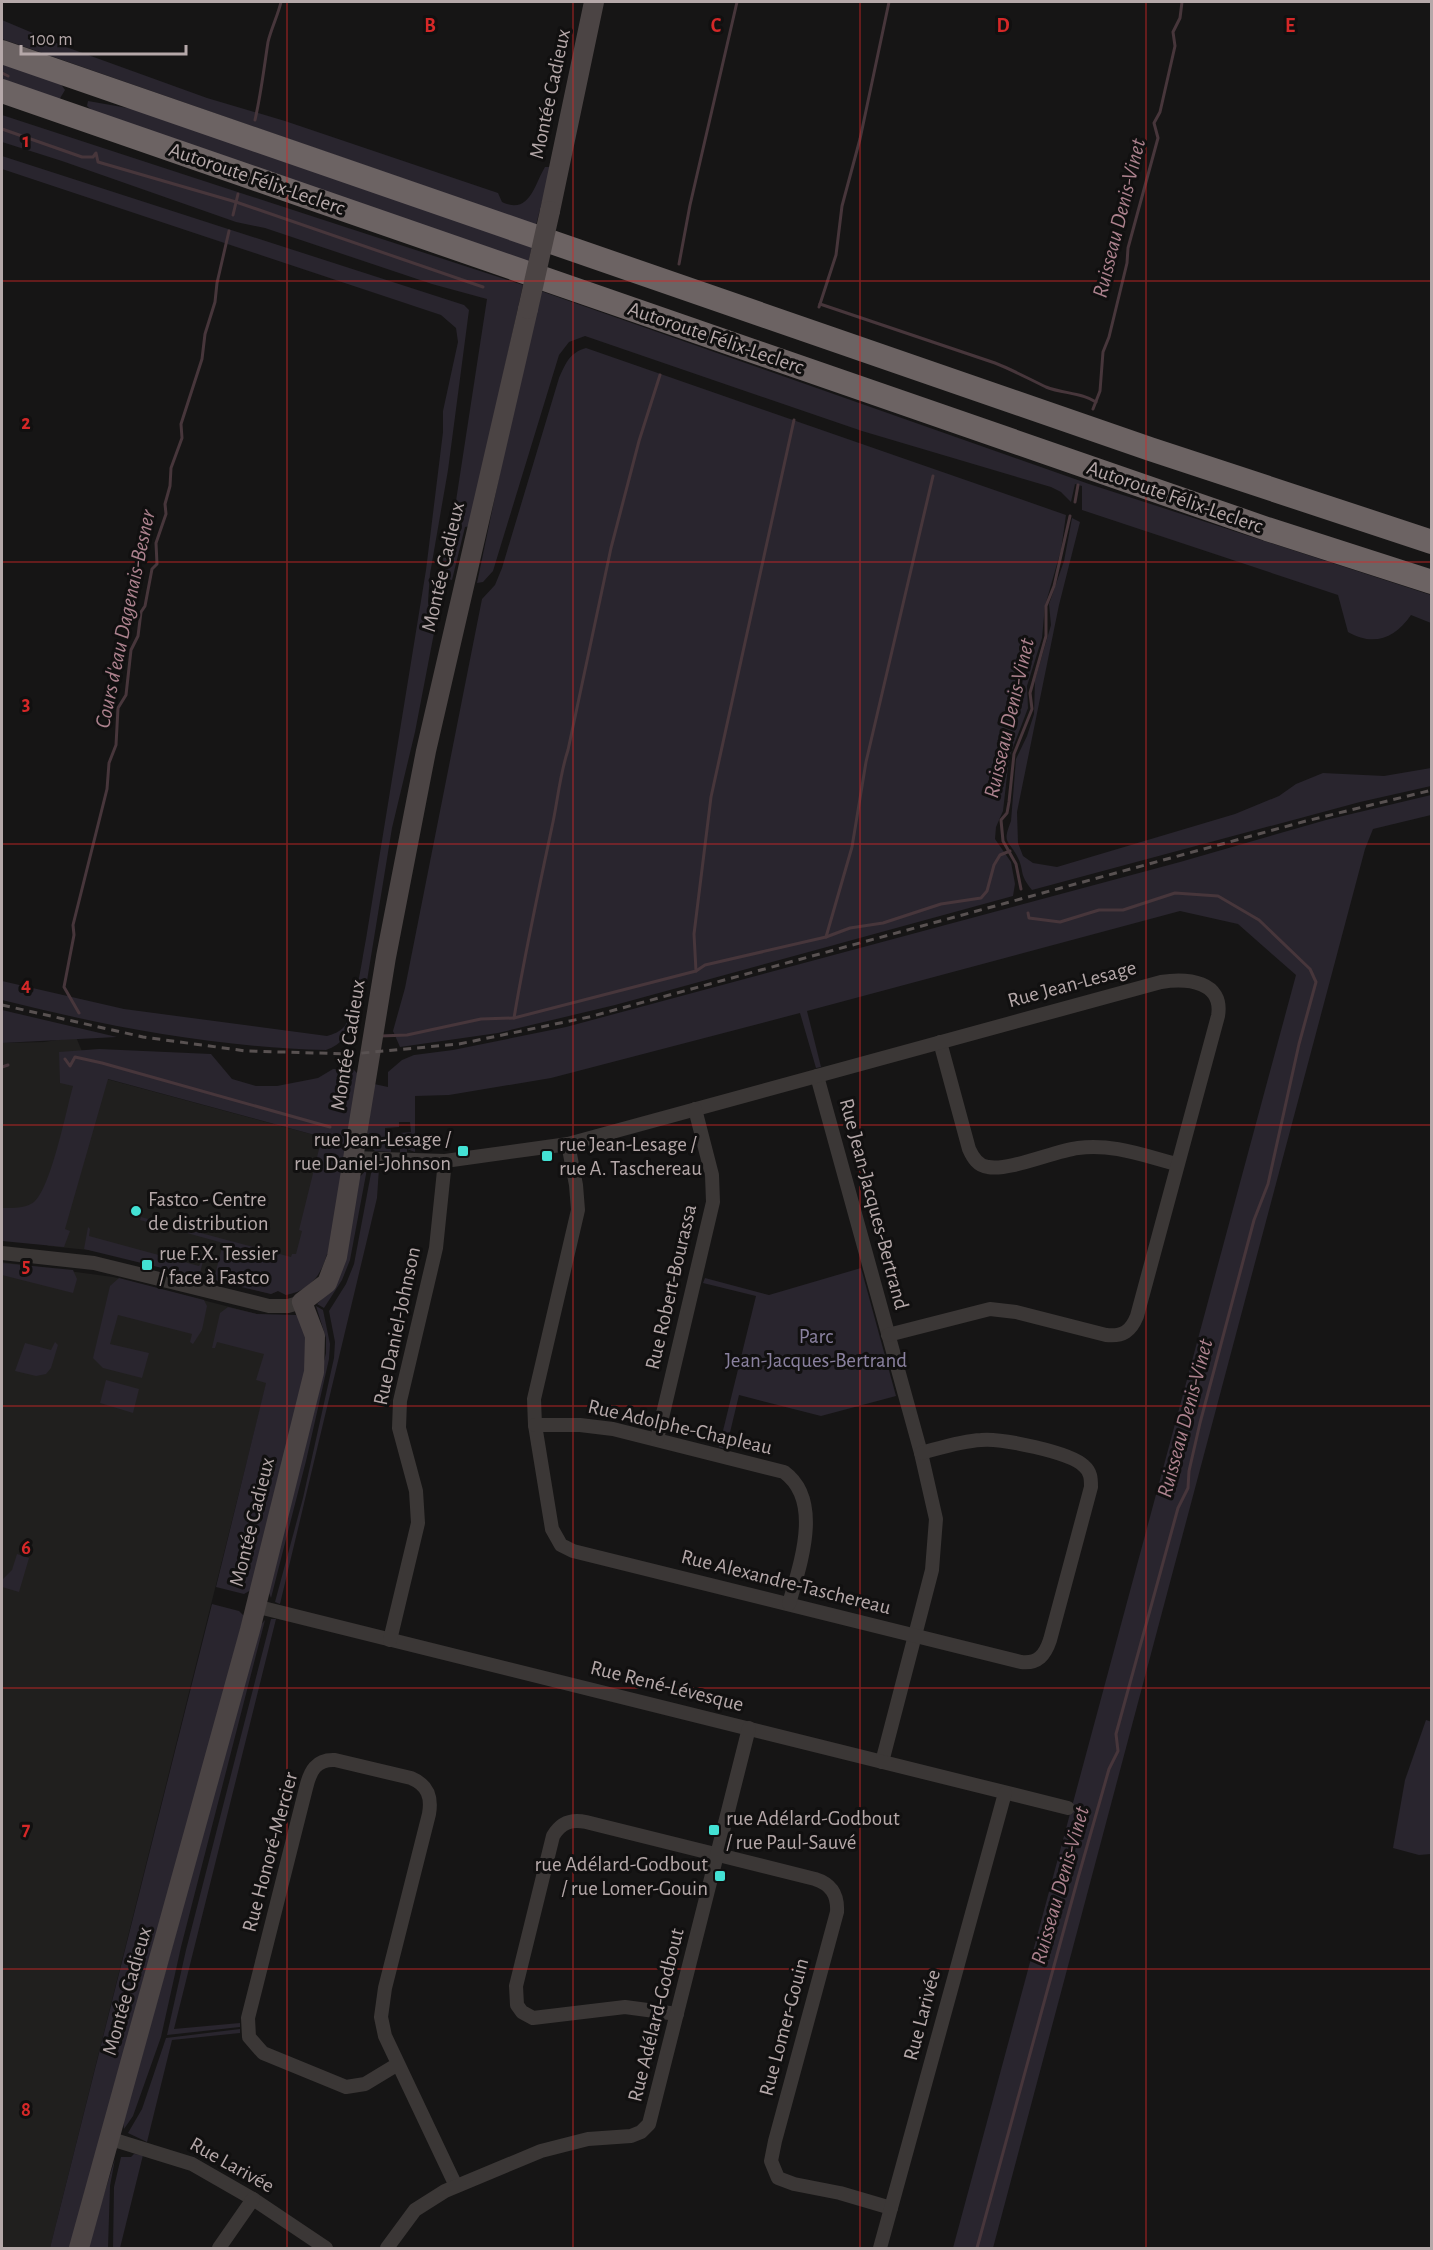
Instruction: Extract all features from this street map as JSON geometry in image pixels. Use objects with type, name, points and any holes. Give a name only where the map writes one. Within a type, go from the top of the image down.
[{"type":"highway","name":"Autoroute Félix-Leclerc","points":[[2,52],[1161,453],[1431,542]]},
{"type":"highway","name":"Autoroute Félix-Leclerc","points":[[2,91],[1245,521],[1431,582]]},
{"type":"highway","points":[[2,99],[69,115]]},
{"type":"street","name":"Montée Cadieux","points":[[79,2248],[108,2138],[144,2022],[255,1606],[316,1363],[315,1336],[302,1302],[322,1289],[334,1268],[388,946],[426,751],[550,211],[594,2]]},
{"type":"street","name":"Rue Jean-Lesage","points":[[353,1158],[445,1161],[568,1144],[1161,981],[1186,980],[1206,985],[1216,995],[1219,1010],[1137,1316],[1126,1332],[1118,1336],[1106,1335],[1016,1312],[990,1309],[888,1335]]},
{"type":"street","points":[[940,1042],[969,1149],[974,1159],[983,1166],[1000,1167],[1089,1147],[1124,1150],[1177,1164]]},
{"type":"street","name":"Rue Jean-Jacques-Bertrand","points":[[817,1076],[934,1506],[936,1545],[882,1762]]},
{"type":"street","name":"Rue Robert-Bourassa","points":[[657,1439],[714,1202],[712,1175],[695,1109]]},
{"type":"street","name":"Rue Alexandre-Taschereau","points":[[568,1144],[578,1210],[534,1392],[535,1425],[552,1529],[561,1545],[573,1551],[1021,1662],[1032,1662],[1043,1656],[1050,1640],[1091,1483],[1087,1469],[1077,1461],[1009,1441],[972,1441],[921,1453]]},
{"type":"street","name":"Rue Daniel-Johnson","points":[[390,1640],[418,1523],[416,1491],[399,1428],[400,1401],[436,1248],[445,1161]]},
{"type":"street","points":[[2,1253],[94,1263],[269,1306],[288,1306],[302,1302]]},
{"type":"street","name":"Rue Adolphe-Chapleau","points":[[535,1425],[555,1423],[599,1427],[657,1439],[779,1471],[793,1480],[799,1491],[807,1529],[789,1604]]},
{"type":"street","name":"Rue René-Lévesque","points":[[255,1606],[1068,1808]]},
{"type":"street","name":"Rue Adélard-Godbout","points":[[387,2248],[415,2210],[434,2196],[552,2148],[588,2139],[631,2136],[641,2132],[652,2118],[749,1728]]},
{"type":"street","name":"Rue Honoré-Mercier","points":[[398,2064],[365,2084],[346,2087],[263,2053],[249,2037],[248,2018],[306,1788],[314,1767],[326,1760],[342,1761],[411,1779],[421,1784],[429,1795],[429,1814],[381,2009],[383,2030],[456,2186]]},
{"type":"street","name":"Rue Larivée","points":[[880,2248],[1005,1793]]},
{"type":"street","points":[[677,2014],[625,2007],[537,2018],[529,2017],[519,2009],[515,1992],[552,1841],[561,1826],[578,1820],[717,1855]]},
{"type":"street","name":"Rue Lomer-Gouin","points":[[717,1855],[820,1880],[831,1888],[837,1900],[835,1919],[771,2156],[773,2171],[778,2178],[787,2182],[840,2193],[891,2208]]},
{"type":"street","name":"Rue Larivée","points":[[108,2138],[180,2159],[253,2199],[326,2248]]},
{"type":"street","points":[[219,2248],[253,2199]]},
{"type":"shaded area","points":[[76,1037],[92,1075],[348,1144],[330,1254],[327,1254],[316,1279],[293,1293],[286,1295],[278,1291],[271,1294],[98,1251],[49,1246],[2,1226],[2,1043],[44,1042]]},
{"type":"shaded area","points":[[2,1262],[113,1277],[257,1314],[270,1315],[275,1349],[50,2248],[2,2248]]},
{"type":"green space","points":[[2,20],[66,47],[207,98],[285,121],[498,193],[502,202],[511,205],[519,205],[525,201],[545,167],[551,167],[536,225],[2,39]]},
{"type":"green space","points":[[2,61],[60,83],[65,90],[59,100],[2,82]]},
{"type":"green space","points":[[88,101],[139,110],[532,245],[528,265],[95,113],[87,106]]},
{"type":"green space","points":[[2,115],[523,285],[470,526],[465,527],[452,580],[445,578],[443,560],[446,543],[450,540],[487,299],[432,284],[265,228],[236,222],[2,142]]},
{"type":"green space","points":[[2,156],[464,305],[469,310],[448,470],[430,574],[428,601],[434,633],[415,732],[392,828],[366,987],[354,1024],[342,1040],[326,1050],[203,1040],[82,1019],[2,1000],[2,981],[124,1009],[327,1036],[344,1027],[352,1010],[360,972],[426,570],[443,432],[443,411],[458,342],[456,328],[441,315],[2,169]]},
{"type":"green space","points":[[538,290],[1089,484],[1431,595],[1431,623],[1411,615],[1398,629],[1383,638],[1358,637],[1348,632],[1338,595],[1082,510],[1082,486],[1075,484],[1071,502],[1061,492],[1051,487],[862,431],[585,336],[569,342],[559,355],[493,571],[483,582],[477,583]]},
{"type":"green space","points":[[586,348],[1066,515],[1061,550],[1045,606],[1042,638],[1027,686],[1028,708],[1009,758],[1003,811],[996,827],[995,839],[1011,862],[1015,884],[1013,896],[615,1005],[498,1033],[400,1047],[393,1031],[405,988],[482,599],[495,585],[502,568],[559,378],[572,356]]},
{"type":"green space","points":[[1072,518],[1080,522],[1059,605],[1017,812],[1018,843],[1023,856],[1033,863],[1057,867],[1235,814],[1279,796],[1296,784],[1323,773],[1384,776],[1431,768],[1431,786],[1360,802],[1032,890],[1023,876],[1017,856],[1007,841],[1007,834],[1011,821],[1016,759],[1034,714],[1035,680],[1051,625],[1049,604],[1064,561]]},
{"type":"green space","points":[[1431,795],[1431,815],[1373,829],[1365,849],[993,2248],[953,2248],[1296,975],[1238,924],[1180,911],[807,1011],[821,1067],[816,1068],[800,1013],[551,1078],[449,1095],[415,1096],[415,1152],[407,1149],[407,1152],[400,1152],[400,1133],[411,1132],[410,1122],[399,1122],[399,1127],[385,1128],[385,1137],[391,1137],[391,1152],[375,1151],[366,1143],[374,1084],[388,1087],[388,1072],[402,1060],[414,1055],[453,1050],[566,1027],[1180,862],[1326,820]]},
{"type":"green space","points":[[2,1010],[117,1037],[2,1043]]},
{"type":"green space","points":[[99,1049],[211,1054],[232,1079],[256,1086],[277,1086],[318,1078],[333,1069],[353,1069],[358,1074],[330,1254],[327,1254],[313,1281],[301,1290],[286,1295],[278,1291],[271,1294],[216,1281],[215,1275],[223,1243],[140,1220],[141,1217],[291,1257],[292,1254],[296,1254],[302,1231],[299,1230],[322,1137],[108,1079],[65,1229],[70,1231],[64,1247],[2,1241],[2,1208],[22,1207],[34,1202],[52,1166],[73,1086],[60,1083],[59,1052]]},
{"type":"green space","points":[[372,1168],[379,1168],[377,1198],[280,1604],[275,1602],[303,1498],[334,1358],[335,1342],[329,1311],[346,1284],[354,1264]]},
{"type":"green space","points":[[367,1169],[350,1260],[342,1280],[324,1308],[317,1304],[329,1292],[358,1179]]},
{"type":"green space","points":[[88,1227],[89,1236],[199,1266],[204,1257],[199,1277],[84,1249]]},
{"type":"green space","points":[[2,1263],[73,1270],[77,1279],[73,1293],[2,1275]]},
{"type":"green space","name":"Parc Jean-Jacques-Bertrand","points":[[861,1268],[896,1396],[821,1416],[739,1395],[726,1449],[719,1447],[756,1296],[703,1283],[705,1278],[769,1295]]},
{"type":"green space","points":[[119,1278],[204,1300],[207,1306],[202,1330],[193,1344],[190,1342],[192,1334],[118,1315],[110,1344],[149,1353],[142,1378],[103,1368],[93,1358],[110,1286]]},
{"type":"green space","points":[[316,1306],[323,1310],[330,1344],[329,1359],[271,1598],[268,1590],[326,1353],[326,1338]]},
{"type":"green space","points":[[228,1307],[257,1314],[296,1315],[301,1319],[311,1349],[251,1590],[244,1594],[216,1587],[266,1383],[256,1380],[264,1354],[217,1342],[215,1348],[212,1348],[220,1313]]},
{"type":"green space","points":[[55,1342],[58,1345],[51,1368],[46,1374],[36,1376],[15,1371],[25,1343],[51,1350]]},
{"type":"green space","points":[[106,1380],[139,1389],[133,1413],[100,1403]]},
{"type":"green space","points":[[17,1554],[29,1558],[19,1592],[2,1587],[2,1580],[12,1570]]},
{"type":"green space","points":[[212,1604],[239,1611],[244,1616],[72,2248],[50,2248]]},
{"type":"green space","points":[[271,1619],[276,1619],[174,2029],[240,2023],[240,2027],[167,2035],[186,1950]]},
{"type":"green space","points":[[265,1620],[181,1947],[161,2037],[133,2116],[124,2129],[123,2120],[258,1628]]},
{"type":"green space","points":[[1426,1720],[1432,1722],[1431,1854],[1419,1855],[1393,1848],[1405,1780]]},
{"type":"green space","points":[[240,2029],[240,2033],[172,2040],[147,2142],[128,2133],[142,2109],[166,2038]]},
{"type":"green space","points":[[134,2154],[143,2155],[120,2248],[113,2248],[114,2187],[121,2157],[131,2157]]},
{"type":"green space","points":[[115,2159],[110,2186],[108,2248],[87,2248]]},
{"type":"waterway","points":[[255,120],[268,42],[281,2]]},
{"type":"waterway","points":[[679,264],[690,205],[737,2]]},
{"type":"waterway","points":[[819,307],[836,255],[842,206],[860,139],[889,2]]},
{"type":"waterway","name":"Ruisseau Denis-Vinet","points":[[1093,409],[1100,391],[1103,352],[1109,337],[1127,263],[1128,248],[1158,138],[1154,123],[1160,112],[1175,46],[1173,32],[1180,18],[1182,2]]},
{"type":"waterway","points":[[2,73],[8,76]]},
{"type":"waterway","points":[[2,129],[82,157],[93,157],[96,153],[98,162],[236,202],[483,287]]},
{"type":"waterway","points":[[233,215],[238,194]]},
{"type":"waterway","name":"Cours d'eau Dagenais-Besner","points":[[79,1013],[64,987],[74,935],[73,925],[107,789],[109,763],[116,745],[118,708],[126,695],[131,650],[138,636],[141,612],[145,606],[152,569],[157,564],[156,543],[166,514],[165,504],[170,486],[171,468],[182,438],[181,424],[202,359],[205,334],[215,302],[229,231]]},
{"type":"waterway","points":[[820,304],[995,363],[1046,387],[1084,396],[1096,402]]},
{"type":"waterway","points":[[660,375],[639,441],[611,548],[561,777],[514,1018],[696,971],[694,934],[711,797],[794,420]]},
{"type":"waterway","points":[[826,937],[852,847],[866,762],[933,476]]},
{"type":"waterway","name":"Ruisseau Denis-Vinet","points":[[1075,502],[1078,485]]},
{"type":"waterway","name":"Ruisseau Denis-Vinet","points":[[1021,889],[1016,864],[1003,841],[1001,820],[1007,813],[1014,754],[1032,709],[1030,693],[1046,636],[1046,606],[1054,586],[1070,516]]},
{"type":"waterway","points":[[696,971],[705,965],[826,937],[850,928],[883,923],[941,904],[981,898],[987,891],[994,865],[1000,855],[1010,851]]},
{"type":"waterway","name":"Ruisseau Denis-Vinet","points":[[977,2248],[1078,1878],[1109,1769],[1118,1751],[1116,1734],[1178,1508],[1188,1488],[1189,1471],[1200,1423],[1254,1220],[1268,1184],[1299,1044],[1316,982],[1310,969],[1259,920],[1218,896],[1175,893],[1123,910],[1099,910],[1060,922],[1029,918],[1028,913]]},
{"type":"waterway","points":[[380,1036],[407,1035],[481,1019],[514,1018]]},
{"type":"waterway","points":[[65,1059],[70,1066],[75,1057],[102,1063],[330,1127]]},
{"type":"waterway","points":[[2,1067],[8,1065]]},
{"type":"railway","points":[[2,1005],[143,1037],[246,1051],[352,1054],[459,1044],[589,1017],[1306,821],[1432,790]]},
{"type":"place","name":"rue Jean-Lesage / rue Daniel-Johnson","points":[[463,1151]]},
{"type":"place","name":"rue Jean-Lesage / rue A. Taschereau","points":[[547,1156]]},
{"type":"place","name":"Fastco - Centre de distribution","points":[[136,1211]]},
{"type":"place","name":"rue F.X. Tessier / face à Fastco","points":[[147,1265]]},
{"type":"place","name":"rue Adélard-Godbout / rue Paul-Sauvé","points":[[714,1830]]},
{"type":"place","name":"rue Adélard-Godbout / rue Lomer-Gouin","points":[[720,1876]]}]
